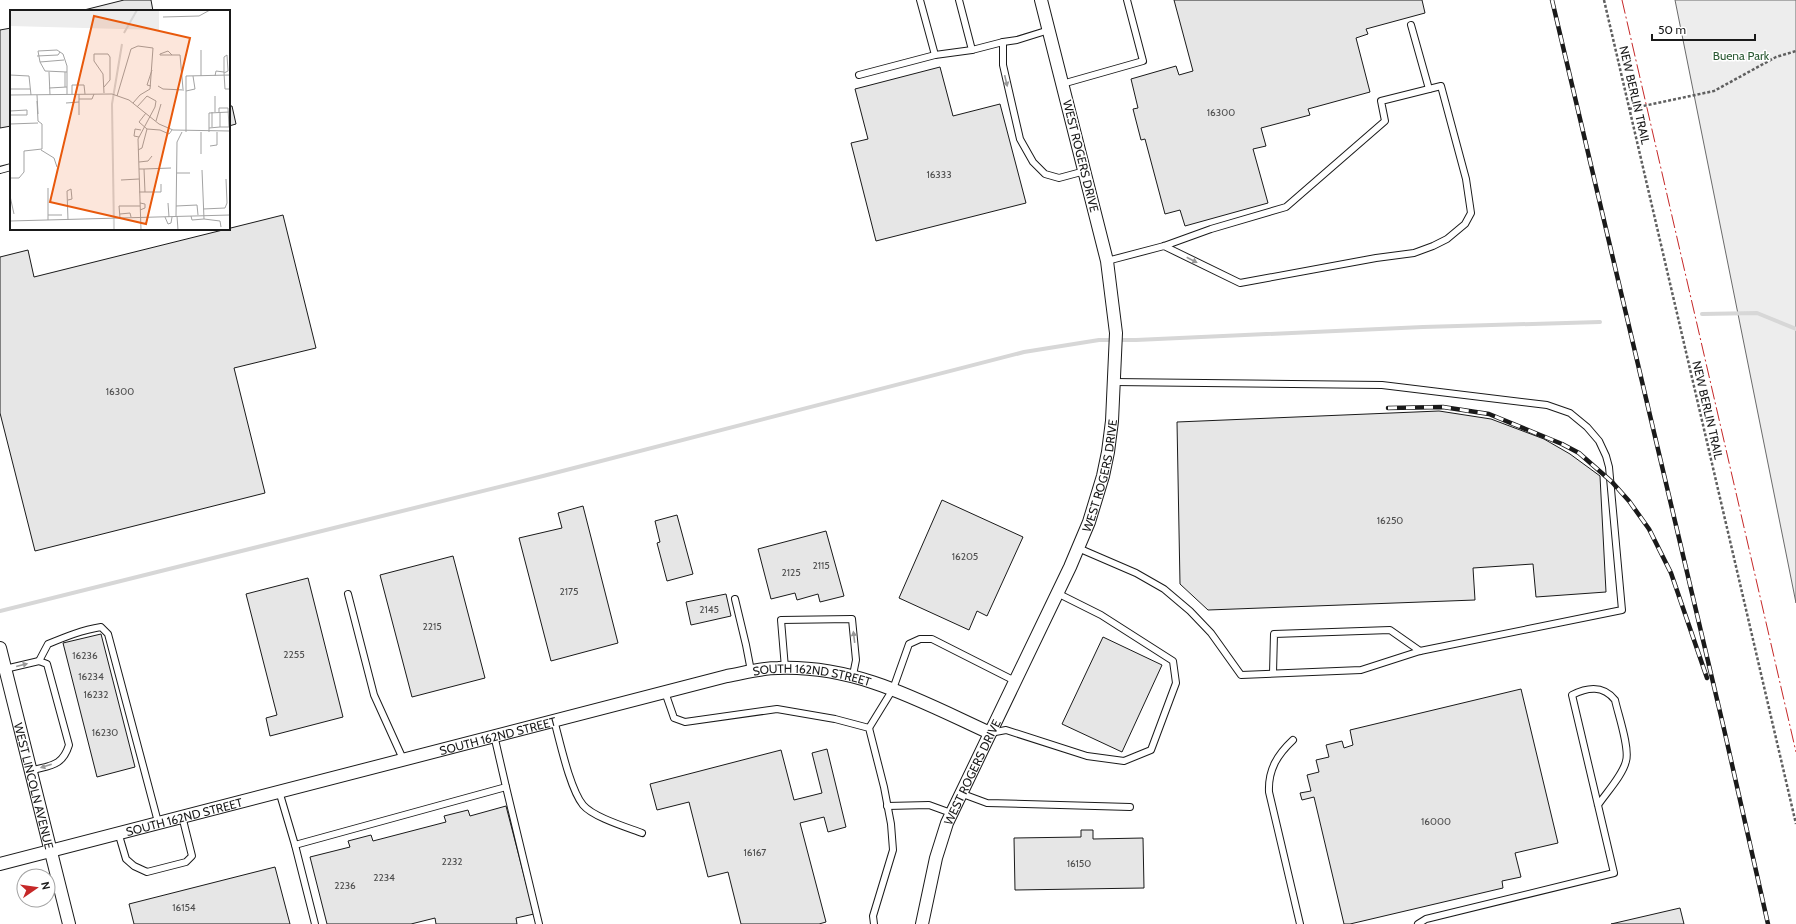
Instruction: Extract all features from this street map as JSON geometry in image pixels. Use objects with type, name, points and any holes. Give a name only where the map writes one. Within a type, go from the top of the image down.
[{"type":"street","name":"WEST ROGERS DRIVE","points":[[922,924],[936,858],[951,813],[1078,548],[1089,522],[1103,476],[1108,452],[1114,382],[1116,332],[1107,261],[1041,0]]},
{"type":"street","name":"WEST LINCOLN AVENUE","points":[[0,648],[69,924]]},
{"type":"street","name":"SOUTH 162ND STREET","points":[[0,864],[118,832],[751,671],[785,668],[825,670],[853,675],[893,689],[990,733]]},
{"type":"lane","points":[[920,0],[935,55]]},
{"type":"lane","points":[[959,0],[972,50]]},
{"type":"lane","points":[[1062,84],[1143,61],[1126,0]]},
{"type":"lane","points":[[1411,25],[1429,89]]},
{"type":"lane","points":[[859,75],[935,55],[972,50],[1017,40],[1049,30]]},
{"type":"lane","points":[[1003,42],[1003,65],[1020,139],[1033,162],[1045,174],[1059,178],[1085,171]]},
{"type":"lane","points":[[1107,261],[1164,246],[1211,229],[1286,207],[1385,121],[1381,101],[1441,86],[1466,179],[1471,212],[1465,224],[1433,246],[1414,253],[1376,258],[1240,283],[1164,246]]},
{"type":"lane","points":[[0,170],[10,167]]},
{"type":"lane","points":[[1078,548],[1136,574],[1164,589],[1190,611],[1211,633],[1241,674],[1361,670],[1420,651],[1622,610],[1610,467],[1599,442],[1587,427],[1570,413],[1547,405],[1382,385],[1114,382]]},
{"type":"lane","points":[[990,733],[1006,730],[1087,756],[1124,760],[1151,750],[1176,683],[1173,661],[1101,615],[1057,593]]},
{"type":"lane","points":[[348,594],[374,695],[403,759]]},
{"type":"lane","points":[[735,599],[751,671]]},
{"type":"lane","points":[[785,668],[781,620],[852,619],[856,660],[853,675]]},
{"type":"lane","points":[[39,661],[48,644],[62,638],[101,627],[108,634],[158,822]]},
{"type":"lane","points":[[1273,673],[1274,634],[1390,630],[1420,651]]},
{"type":"lane","points":[[874,924],[874,916],[893,850],[887,806],[869,728],[893,689],[909,644],[920,639],[932,639],[1015,681]]},
{"type":"lane","points":[[5,669],[39,661],[47,664],[69,745],[66,756],[61,762],[30,771]]},
{"type":"lane","points":[[1418,924],[1426,919],[1614,873],[1572,695],[1588,689],[1601,688],[1610,694],[1615,700],[1627,751],[1627,760],[1598,805]]},
{"type":"lane","points":[[665,692],[674,718],[685,722],[777,709],[835,719],[869,728]]},
{"type":"lane","points":[[554,720],[575,792],[584,806],[609,821],[642,833]]},
{"type":"lane","points":[[494,736],[539,924]]},
{"type":"lane","points":[[1293,740],[1277,758],[1269,781],[1269,792],[1300,924]]},
{"type":"lane","points":[[295,845],[506,787]]},
{"type":"lane","points":[[279,791],[295,845],[315,924]]},
{"type":"lane","points":[[960,793],[987,803],[1130,807]]},
{"type":"lane","points":[[887,806],[929,805],[951,813]]},
{"type":"lane","points":[[118,832],[126,859],[134,866],[147,872],[186,862],[192,856],[182,816]]},
{"type":"path","name":"NEW BERLIN TRAIL","points":[[1604,0],[1796,824]]},
{"type":"path","points":[[1629,109],[1714,91],[1776,57],[1796,51]]},
{"type":"shaded area","name":"Buena Park","points":[[1675,0],[1796,0],[1796,603]]},
{"type":"building","points":[[124,0],[151,0],[153,10],[84,10]]},
{"type":"building","points":[[1174,0],[1422,0],[1425,13],[1366,29],[1368,34],[1356,38],[1370,92],[1308,109],[1310,115],[1261,128],[1266,146],[1253,149],[1268,203],[1185,226],[1180,210],[1165,214],[1145,139],[1141,140],[1133,109],[1138,108],[1131,79],[1176,66],[1179,75],[1193,71]]},
{"type":"building","points":[[10,28],[10,126],[0,128],[0,30]]},
{"type":"building","points":[[940,67],[953,116],[1000,104],[1026,203],[876,241],[851,143],[868,139],[855,89]]},
{"type":"building","points":[[230,106],[232,106],[236,124],[230,126]]},
{"type":"building","points":[[283,215],[316,348],[234,368],[265,493],[35,551],[0,413],[0,257],[28,250],[34,277],[223,230],[230,230],[230,228]]},
{"type":"building","points":[[1439,411],[1491,419],[1544,439],[1570,454],[1600,476],[1606,592],[1536,597],[1533,564],[1473,568],[1475,600],[1208,610],[1180,584],[1177,422]]},
{"type":"building","points":[[942,500],[1023,537],[987,616],[977,611],[969,630],[899,598]]},
{"type":"building","points":[[583,506],[618,643],[551,661],[519,538],[562,528],[558,513]]},
{"type":"building","points":[[677,515],[693,574],[667,581],[657,543],[660,542],[655,521]]},
{"type":"building","points":[[826,531],[844,596],[820,602],[818,594],[797,600],[795,593],[771,599],[758,549]]},
{"type":"building","points":[[453,556],[485,678],[412,697],[380,575]]},
{"type":"building","points":[[308,578],[343,717],[270,736],[266,718],[277,715],[246,594]]},
{"type":"building","points":[[726,594],[731,616],[691,625],[686,602]]},
{"type":"building","points":[[101,634],[135,767],[97,777],[63,643]]},
{"type":"building","points":[[1103,637],[1162,665],[1122,752],[1062,724]]},
{"type":"building","points":[[1521,689],[1558,843],[1515,853],[1521,877],[1502,881],[1503,888],[1350,924],[1344,924],[1314,797],[1302,800],[1300,793],[1311,791],[1307,775],[1319,772],[1316,760],[1329,757],[1326,745],[1342,741],[1344,748],[1353,745],[1350,730]]},
{"type":"building","points":[[827,749],[846,827],[828,832],[824,817],[800,823],[826,922],[819,924],[741,924],[728,872],[708,877],[689,802],[657,810],[650,784],[781,750],[794,800],[822,793],[812,753]]},
{"type":"building","points":[[506,806],[534,914],[516,918],[517,924],[436,924],[435,918],[411,924],[327,924],[310,857],[350,847],[348,841],[371,835],[373,841],[446,822],[444,816],[468,810],[470,816]]},
{"type":"building","points":[[1081,830],[1093,830],[1093,839],[1143,838],[1144,888],[1015,890],[1014,838],[1081,837]]},
{"type":"building","points":[[275,867],[290,924],[134,924],[129,904]]},
{"type":"building","points":[[1680,908],[1684,924],[1611,924]]},
{"type":"waterway","points":[[1702,314],[1757,313],[1796,329]]},
{"type":"waterway","points":[[0,611],[543,476],[1024,352],[1099,340],[1136,340],[1423,327],[1600,322]]},
{"type":"railway","points":[[1552,0],[1724,729],[1768,924]]},
{"type":"railway","points":[[1388,408],[1443,407],[1489,414],[1562,444],[1579,453],[1612,482],[1629,501],[1649,529],[1671,573],[1707,678]]},
{"type":"power","points":[[1622,0],[1796,752]]}]
